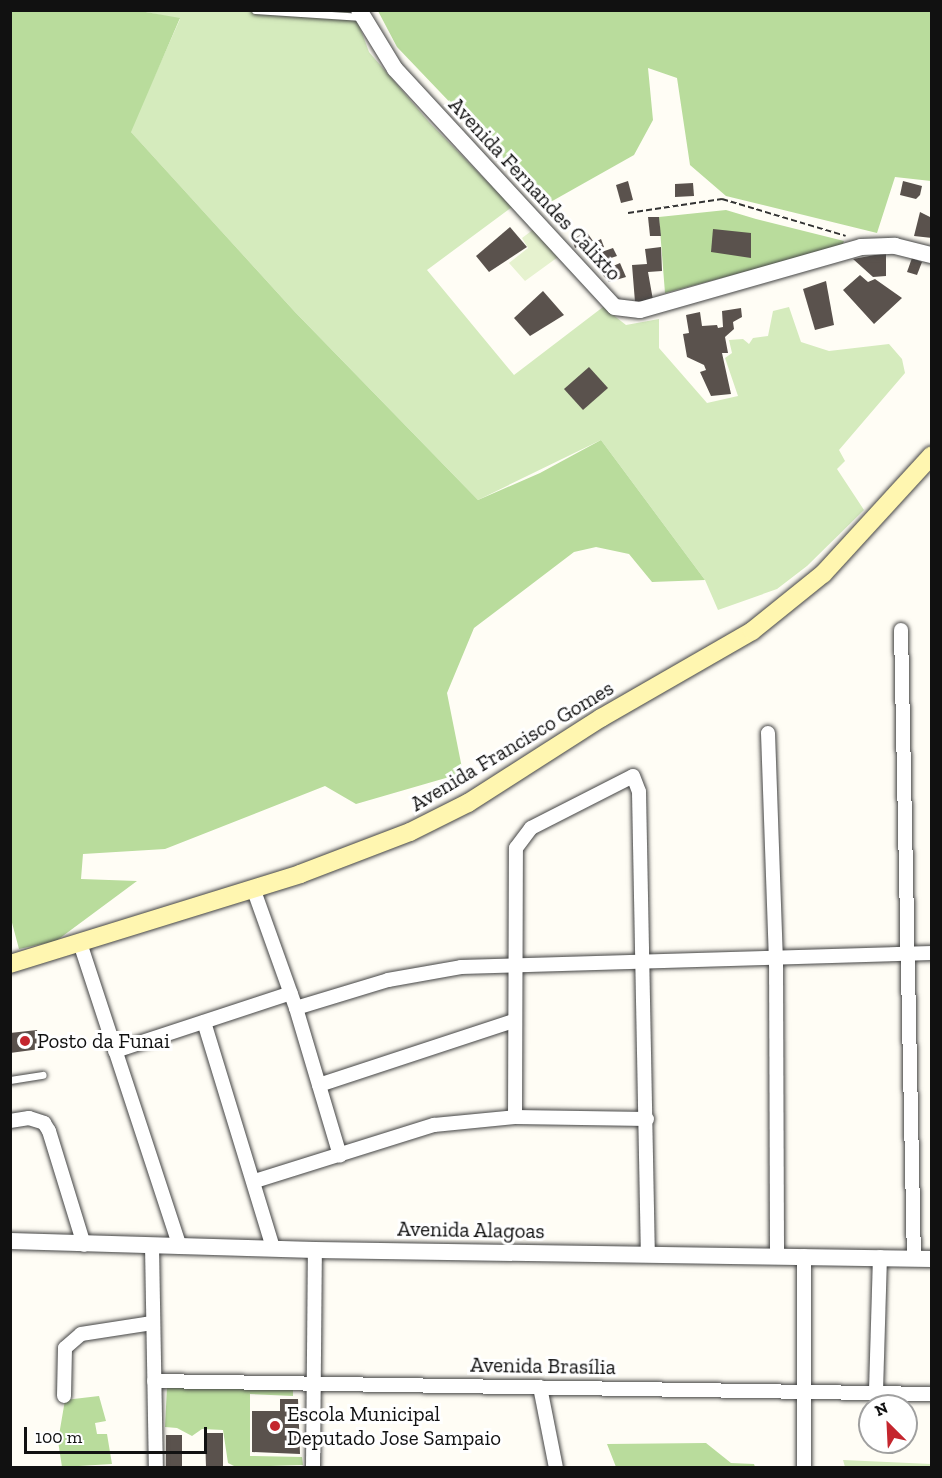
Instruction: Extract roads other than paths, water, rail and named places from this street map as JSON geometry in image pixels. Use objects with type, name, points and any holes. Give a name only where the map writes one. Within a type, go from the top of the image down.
[{"type":"main road","name":"Avenida Francisco Gomes","points":[[10,964],[253,888],[410,832],[448,813],[752,631],[823,574],[932,455]]},
{"type":"street","name":"Avenida Fernandes Calixto","points":[[360,14],[395,69],[615,307],[640,310],[861,247],[895,246],[932,255]]},
{"type":"street","points":[[901,630],[914,1259]]},
{"type":"street","points":[[768,733],[776,957],[777,1256]]},
{"type":"street","points":[[515,1117],[513,963],[516,848],[521,837],[531,828],[633,776],[639,792],[648,1254]]},
{"type":"street","points":[[253,888],[296,1008],[340,1156]]},
{"type":"street","points":[[80,943],[180,1247]]},
{"type":"street","points":[[296,1008],[388,980],[461,967],[513,963],[644,962],[932,953]]},
{"type":"street","points":[[115,1051],[291,993]]},
{"type":"street","points":[[319,1085],[514,1021]]},
{"type":"street","points":[[204,1022],[255,1181],[273,1248]]},
{"type":"street","points":[[255,1181],[434,1125],[515,1117],[647,1119]]},
{"type":"street","points":[[10,1121],[29,1118],[44,1123],[49,1131],[84,1245]]},
{"type":"street","name":"Avenida Alagoas","points":[[10,1241],[84,1245],[315,1250],[932,1259]]},
{"type":"street","points":[[152,1246],[156,1467]]},
{"type":"street","points":[[313,1467],[315,1250]]},
{"type":"street","points":[[804,1256],[804,1467]]},
{"type":"street","points":[[876,1391],[880,1257]]},
{"type":"street","points":[[64,1396],[65,1348],[81,1334],[152,1323]]},
{"type":"street","name":"Avenida Brasília","points":[[154,1381],[876,1391],[932,1394]]},
{"type":"street","points":[[540,1387],[556,1467]]},
{"type":"lane","points":[[255,10],[360,14]]},
{"type":"lane","points":[[10,1080],[43,1075]]},
{"type":"place","name":"Posto da Funai","points":[[25,1041]]},
{"type":"place","name":"Escola Municipal Deputado Jose Sampaio","points":[[275,1426]]}]
